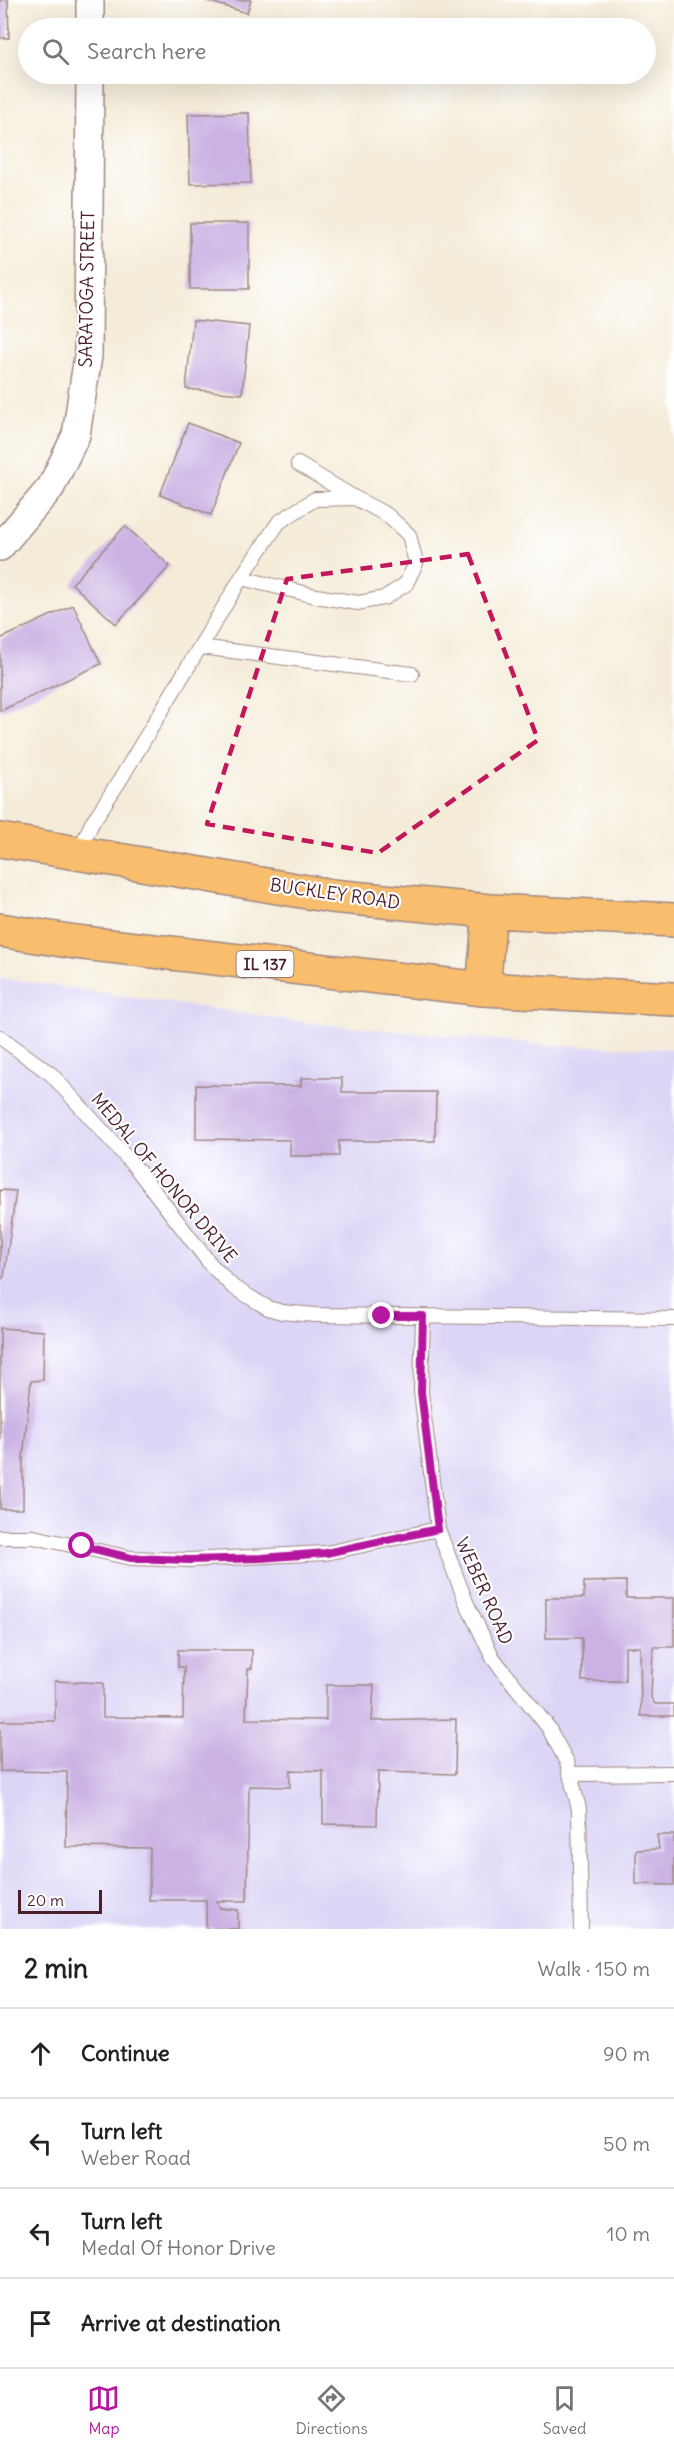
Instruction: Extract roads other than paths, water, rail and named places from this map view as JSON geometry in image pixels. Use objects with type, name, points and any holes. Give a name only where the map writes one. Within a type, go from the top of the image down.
[{"type":"highway","name":"BUCKLEY ROAD","points":[[0,840],[330,896],[490,911],[674,920]]},
{"type":"highway","points":[[483,989],[490,911]]},
{"type":"highway","name":"IL 137","points":[[0,930],[75,942],[483,989],[674,999]]},
{"type":"street","points":[[90,0],[90,18]]},
{"type":"street","name":"SARATOGA STREET","points":[[0,547],[51,487],[76,435],[88,356],[90,84]]},
{"type":"lane","points":[[241,578],[316,596],[358,603],[384,598],[406,584],[416,563],[409,535],[387,514],[298,464]]},
{"type":"lane","points":[[78,853],[92,824],[241,578],[279,522],[315,499],[355,498]]},
{"type":"lane","points":[[200,647],[412,674]]},
{"type":"lane","name":"MEDAL OF HONOR DRIVE","points":[[0,1037],[51,1074],[136,1168],[211,1265],[233,1287],[251,1300],[282,1312],[315,1315],[674,1319]]},
{"type":"lane","name":"WEBER ROAD","points":[[423,1316],[421,1392],[438,1529],[466,1602],[494,1658],[548,1727],[567,1762],[579,1809],[581,1929]]},
{"type":"lane","points":[[0,1537],[34,1537],[60,1541],[131,1558],[189,1560],[326,1553],[438,1529]]},
{"type":"lane","points":[[570,1774],[674,1773]]}]
